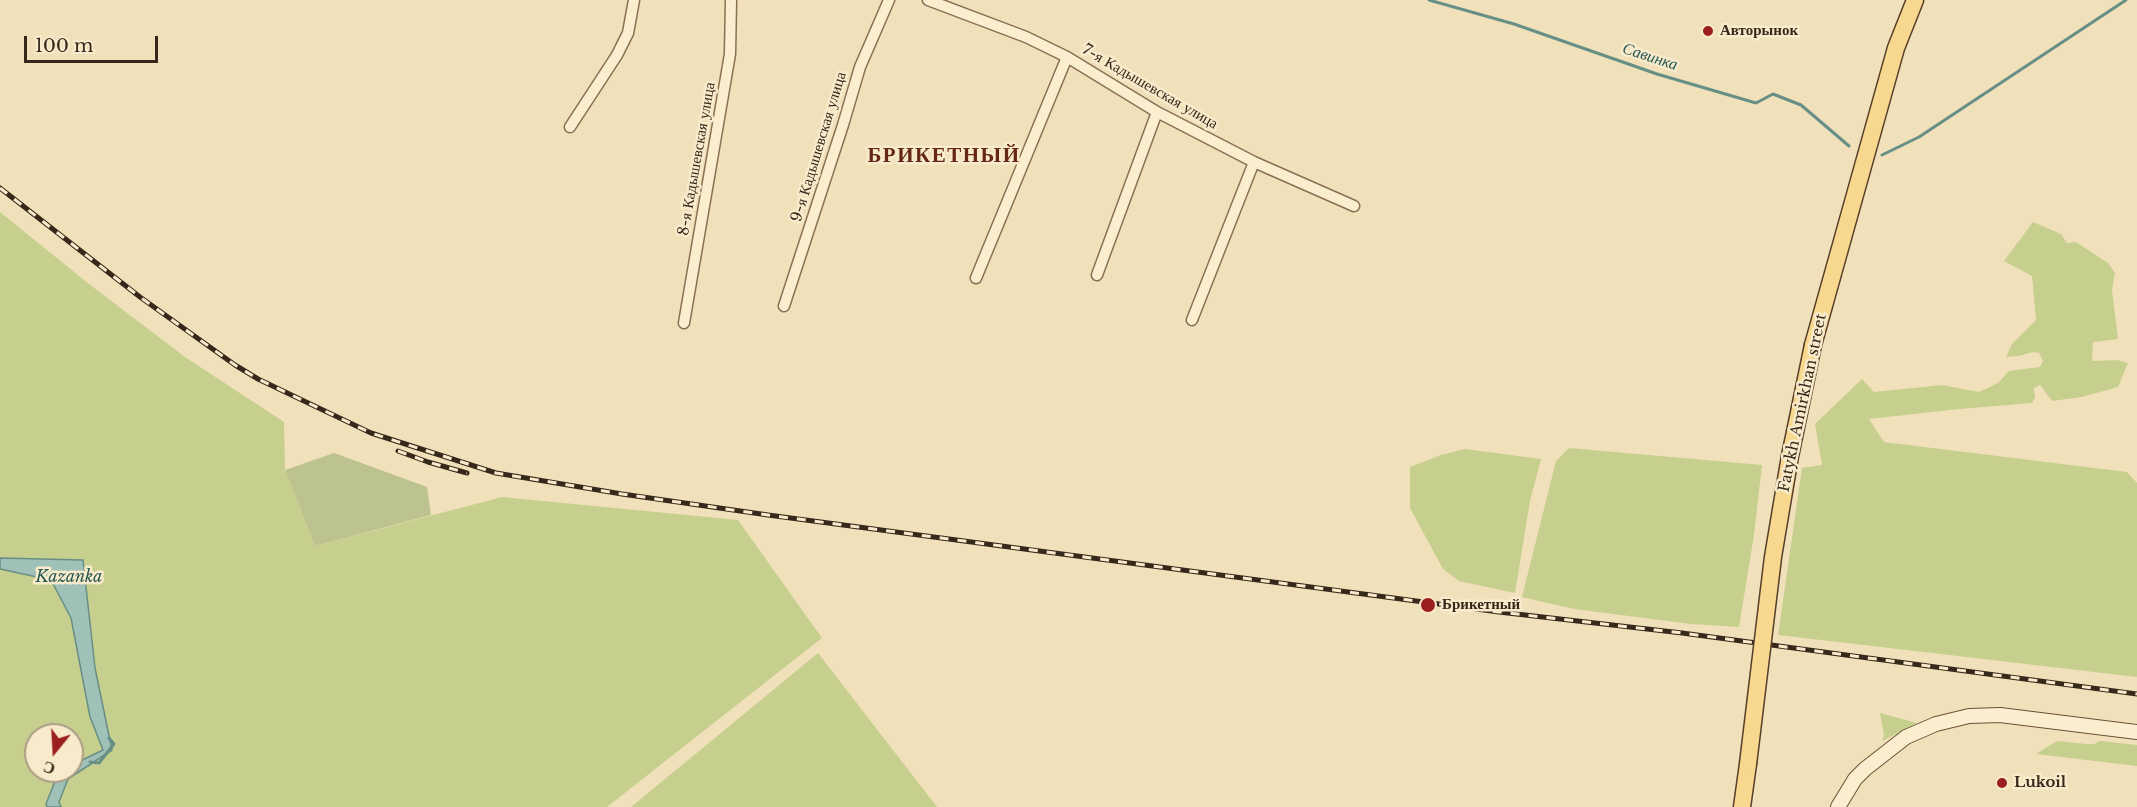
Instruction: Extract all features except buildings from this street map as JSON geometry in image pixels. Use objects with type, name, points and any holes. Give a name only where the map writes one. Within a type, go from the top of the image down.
[{"type":"main road","name":"Fatykh Amirkhan street","points":[[1742,807],[1773,556],[1790,456],[1813,345],[1896,48],[1905,0]]},
{"type":"main road","name":"Fatykh Amirkhan street","points":[[1896,48],[1915,0]]},
{"type":"main road","points":[[1838,807],[1855,779],[1865,769],[1906,737],[1936,724],[1969,716],[2000,715],[2137,732]]},
{"type":"street","points":[[570,127],[617,55],[628,33],[634,0]]},
{"type":"street","name":"8-я Кадышевская улица","points":[[684,323],[730,54],[731,0]]},
{"type":"street","name":"9-я Кадышевская улица","points":[[784,306],[860,67],[889,0]]},
{"type":"street","name":"7-я Кадышевская улица","points":[[928,0],[1026,37],[1067,57],[1157,112],[1254,162],[1354,206]]},
{"type":"street","points":[[976,278],[1067,57]]},
{"type":"street","points":[[1097,275],[1157,112]]},
{"type":"street","points":[[1192,320],[1254,162]]},
{"type":"green space","points":[[0,212],[185,357],[284,422],[285,470],[315,546],[502,497],[738,520],[822,638],[607,807],[0,807]]},
{"type":"green space","points":[[2033,222],[2061,234],[2067,243],[2076,242],[2108,263],[2115,273],[2112,290],[2118,339],[2093,342],[2092,361],[2117,360],[2128,363],[2118,387],[2082,397],[2052,401],[2040,385],[2034,388],[2035,397],[2032,403],[1869,419],[1884,442],[2127,472],[2137,483],[2137,677],[1778,635],[1802,468],[1822,465],[1815,424],[1862,379],[1874,392],[1942,385],[1979,392],[1998,383],[2009,371],[2040,367],[2043,361],[2039,353],[2006,357],[2012,344],[2036,320],[2032,276],[2004,261]]},
{"type":"green space","points":[[1569,448],[1762,465],[1754,535],[1739,627],[1691,624],[1574,609],[1522,597],[1556,461]]},
{"type":"green space","points":[[1465,449],[1541,459],[1530,501],[1515,593],[1459,581],[1443,569],[1410,508],[1410,467]]},
{"type":"green space","points":[[334,453],[427,487],[431,515],[315,546],[285,470]]},
{"type":"green space","points":[[818,653],[937,807],[631,807]]},
{"type":"green space","points":[[1880,713],[1917,723],[1882,741],[1884,735]]},
{"type":"green space","points":[[2057,741],[2094,744],[2100,741],[2137,745],[2137,766],[2036,754]]},
{"type":"water","name":"Kazanka","points":[[0,558],[83,560],[95,668],[112,750],[84,768],[84,759],[103,750],[90,717],[71,618],[51,580],[0,569]]},
{"type":"water","name":"Kazanka","points":[[54,783],[66,783],[59,802],[61,807],[47,807],[46,804]]},
{"type":"waterway","name":"Савинка","points":[[1429,0],[1514,24],[1657,74],[1756,103],[1773,94],[1801,105],[1849,146]]},
{"type":"waterway","name":"Савинка","points":[[1882,155],[1919,137],[2126,0]]},
{"type":"waterway","points":[[90,762],[99,763],[114,744],[109,738]]},
{"type":"railway","points":[[0,188],[140,297],[258,379],[371,433],[496,473],[768,515],[2137,694]]},
{"type":"railway","points":[[398,451],[467,473]]},
{"type":"place","name":"Авторынок","points":[[1708,31]]},
{"type":"place","name":"Брикетный","points":[[1428,605]]},
{"type":"place","name":"Lukoil","points":[[2002,783]]},
{"type":"district","name":"БРИКЕТНЫЙ","points":[[944,156]]}]
